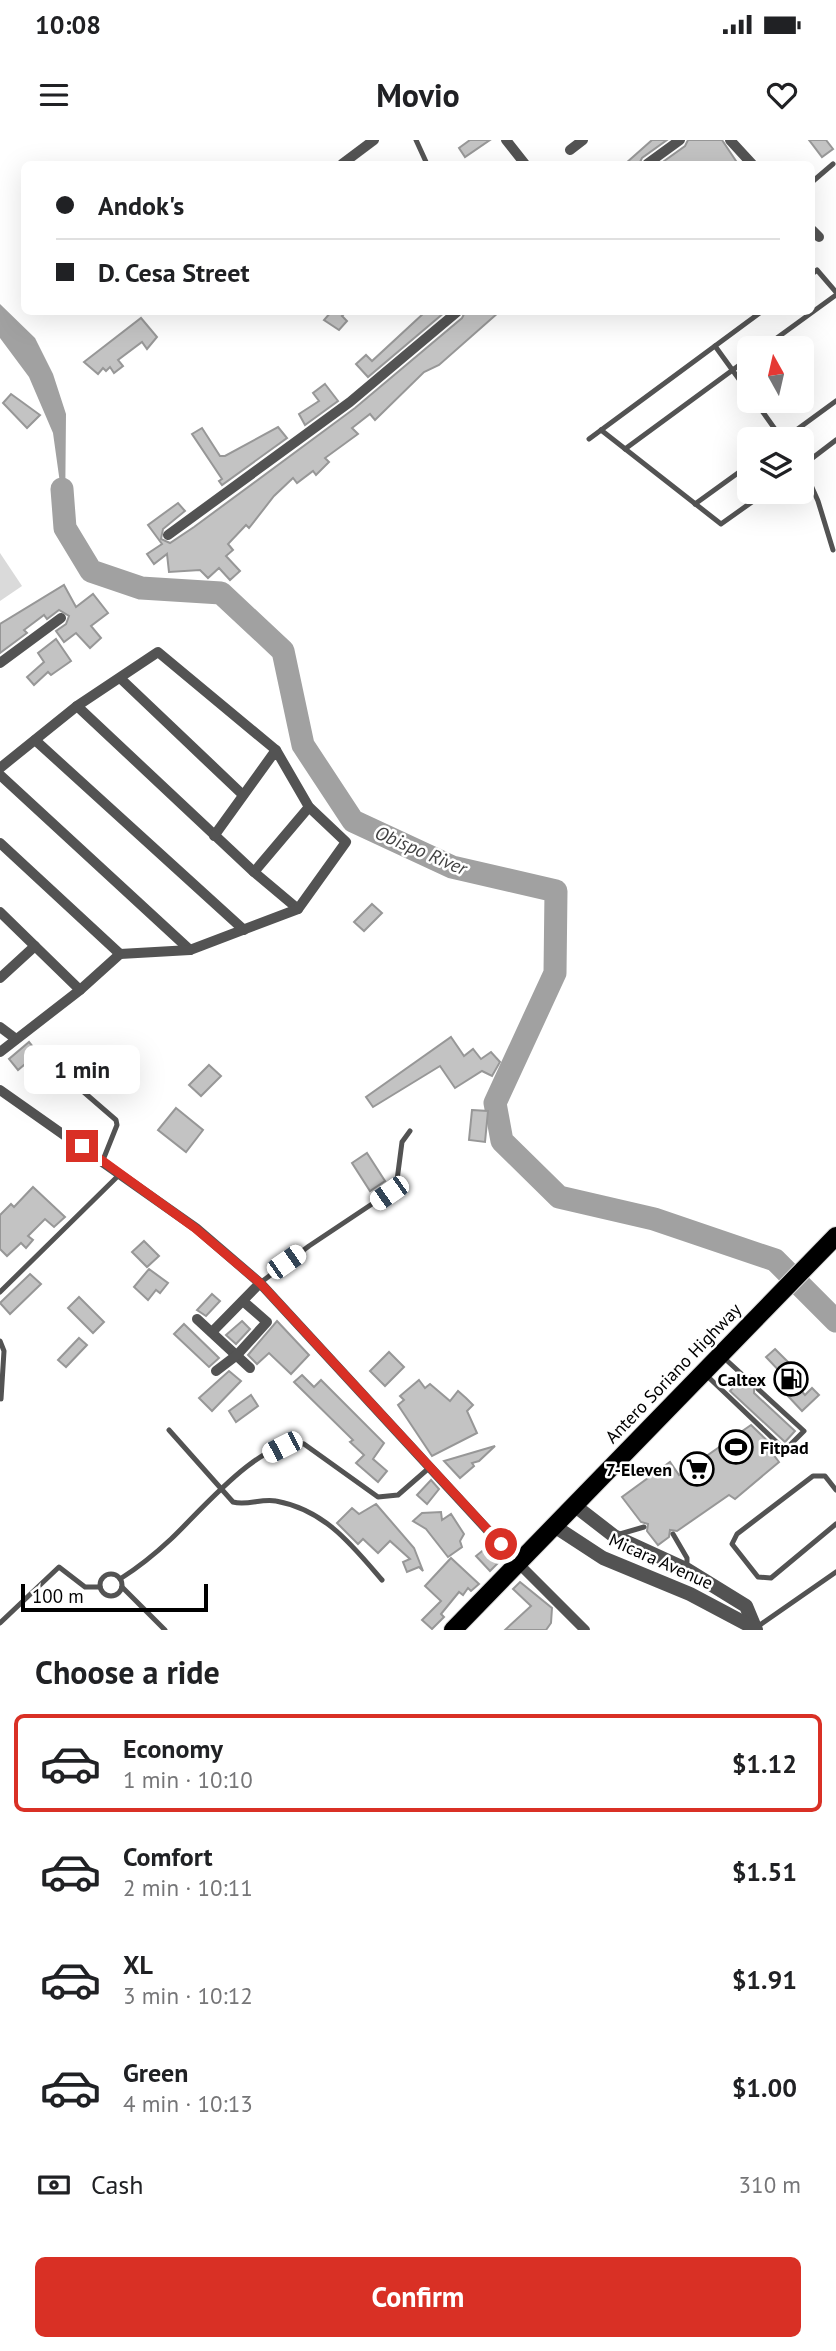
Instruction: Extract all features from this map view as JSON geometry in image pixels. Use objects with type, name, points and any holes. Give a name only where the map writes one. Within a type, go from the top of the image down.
[{"type":"main road","name":"Antero Soriano Highway","points":[[453,1630],[831,1241]]},
{"type":"street","points":[[346,161],[374,140]]},
{"type":"street","points":[[506,140],[523,161]]},
{"type":"street","points":[[570,150],[583,140]]},
{"type":"street","points":[[651,161],[680,140]]},
{"type":"street","points":[[730,140],[749,161]]},
{"type":"street","points":[[168,535],[349,402],[453,315]]},
{"type":"street","points":[[1,660],[61,618]]},
{"type":"street","points":[[0,768],[77,706],[158,652],[276,750],[309,807],[346,842],[298,909],[190,950],[120,954],[80,990],[0,1052]]},
{"type":"street","points":[[120,678],[243,795]]},
{"type":"street","points":[[77,706],[214,836],[298,909]]},
{"type":"street","points":[[36,740],[244,930]]},
{"type":"street","points":[[214,836],[276,750]]},
{"type":"street","points":[[0,775],[190,950]]},
{"type":"street","points":[[254,872],[309,807]]},
{"type":"street","points":[[0,843],[120,954]]},
{"type":"street","points":[[0,912],[80,990]]},
{"type":"street","points":[[0,978],[34,946]]},
{"type":"street","points":[[0,1027],[16,1039]]},
{"type":"street","points":[[0,1090],[103,1160],[195,1228],[260,1283],[518,1563],[585,1630]]},
{"type":"street","points":[[212,1332],[260,1283]]},
{"type":"street","points":[[216,1371],[237,1355],[267,1322],[244,1302]]},
{"type":"street","points":[[197,1319],[250,1368]]},
{"type":"street","name":"Micara Avenue","points":[[574,1505],[614,1536],[686,1569],[746,1605],[755,1629]]},
{"type":"street","name":"Micara Avenue","points":[[554,1526],[603,1558],[690,1594],[755,1629]]},
{"type":"lane","points":[[416,140],[426,161]]},
{"type":"lane","points":[[815,179],[833,164]]},
{"type":"lane","points":[[815,272],[817,270],[836,293],[815,309]]},
{"type":"lane","points":[[589,439],[757,315]]},
{"type":"lane","points":[[779,336],[807,315]]},
{"type":"lane","points":[[715,346],[737,376]]},
{"type":"lane","points":[[625,449],[737,367]]},
{"type":"lane","points":[[800,427],[836,401]]},
{"type":"lane","points":[[763,413],[774,427]]},
{"type":"lane","points":[[601,430],[721,524],[749,504]]},
{"type":"lane","points":[[814,457],[836,440]]},
{"type":"lane","points":[[695,504],[737,474]]},
{"type":"lane","points":[[814,492],[833,550]]},
{"type":"lane","points":[[75,1052],[64,1068],[64,1075],[116,1120],[117,1125],[103,1160]]},
{"type":"lane","points":[[260,1283],[396,1188],[402,1142],[410,1130]]},
{"type":"lane","points":[[0,1292],[120,1174]]},
{"type":"lane","points":[[0,1340],[4,1351],[1,1399]]},
{"type":"lane","points":[[720,1354],[746,1378]]},
{"type":"lane","points":[[702,1372],[785,1450],[804,1431],[758,1389]]},
{"type":"lane","points":[[169,1430],[237,1504],[273,1500],[310,1511],[328,1522],[382,1580]]},
{"type":"lane","points":[[120,1579],[172,1538],[222,1487],[255,1461],[300,1442],[378,1497],[398,1495],[431,1466]]},
{"type":"lane","points":[[836,1490],[825,1476],[813,1476],[737,1534],[732,1544],[758,1577],[771,1577],[836,1524]]},
{"type":"lane","points":[[614,1536],[645,1527]]},
{"type":"lane","points":[[673,1534],[687,1558],[686,1569]]},
{"type":"lane","points":[[0,1623],[59,1567],[85,1587],[100,1587],[108,1596],[117,1594],[122,1587]]},
{"type":"lane","points":[[755,1629],[836,1572]]},
{"type":"lane","points":[[100,1587],[105,1576],[113,1574],[120,1579],[122,1587],[165,1630]]},
{"type":"shaded area","points":[[0,304],[35,338],[53,374],[66,414],[65,519],[53,433],[29,377],[0,338]]},
{"type":"shaded area","points":[[0,553],[22,586],[0,601]]},
{"type":"building","points":[[470,140],[490,140],[465,157],[459,148]]},
{"type":"building","points":[[652,140],[667,140],[640,161],[628,161]]},
{"type":"building","points":[[688,140],[722,140],[736,161],[664,161],[685,146]]},
{"type":"building","points":[[809,140],[826,140],[833,149],[822,157]]},
{"type":"building","points":[[328,315],[343,315],[347,321],[339,330],[324,320]]},
{"type":"building","points":[[422,315],[441,315],[368,377],[356,364],[366,355],[372,361]]},
{"type":"building","points":[[464,315],[496,315],[439,365],[424,372],[375,420],[370,414],[352,428],[358,434],[325,458],[329,462],[316,475],[313,471],[297,483],[293,478],[274,496],[249,528],[246,525],[228,544],[233,550],[226,556],[240,571],[230,580],[219,568],[208,578],[200,570],[169,572],[167,554],[154,564],[147,554],[162,544],[148,525],[178,503],[185,511],[163,529],[161,539],[170,543],[355,408]]},
{"type":"building","points":[[141,318],[157,337],[147,349],[142,342],[118,360],[123,366],[114,373],[110,367],[106,371],[103,368],[98,374],[84,362]]},
{"type":"building","points":[[325,384],[338,401],[305,425],[299,414],[319,401],[313,393]]},
{"type":"building","points":[[11,394],[40,415],[27,428],[3,403]]},
{"type":"building","points":[[278,427],[287,438],[222,485],[219,481],[222,479],[192,434],[202,428],[220,456],[225,456]]},
{"type":"building","points":[[64,585],[76,607],[93,594],[108,613],[91,626],[101,638],[90,648],[76,633],[64,642],[56,631],[66,624],[69,616],[59,610],[47,619],[44,615],[24,630],[27,633],[0,653],[0,624]]},
{"type":"building","points":[[56,639],[71,661],[51,675],[48,672],[34,685],[27,677],[44,662],[38,653]]},
{"type":"building","points":[[372,904],[382,913],[364,931],[354,922]]},
{"type":"building","points":[[451,1037],[464,1056],[473,1049],[481,1059],[491,1052],[500,1062],[492,1076],[482,1071],[455,1088],[440,1066],[373,1107],[366,1097]]},
{"type":"building","points":[[29,1042],[38,1053],[18,1070],[9,1059]]},
{"type":"building","points":[[209,1065],[221,1076],[201,1096],[189,1085]]},
{"type":"building","points":[[176,1108],[203,1130],[186,1152],[158,1130]]},
{"type":"building","points":[[472,1110],[488,1111],[485,1142],[469,1140]]},
{"type":"building","points":[[367,1153],[385,1181],[370,1191],[352,1163]]},
{"type":"building","points":[[33,1187],[65,1217],[54,1227],[45,1219],[28,1236],[33,1240],[26,1248],[21,1243],[7,1256],[0,1249],[0,1215],[11,1204],[14,1207]]},
{"type":"building","points":[[144,1241],[159,1256],[147,1267],[132,1252]]},
{"type":"building","points":[[149,1269],[168,1283],[160,1293],[156,1290],[148,1300],[134,1287]]},
{"type":"building","points":[[30,1274],[41,1284],[10,1314],[0,1303]]},
{"type":"building","points":[[212,1294],[220,1301],[206,1316],[197,1310]]},
{"type":"building","points":[[79,1297],[104,1322],[93,1333],[68,1308]]},
{"type":"building","points":[[242,1321],[250,1329],[236,1344],[226,1335]]},
{"type":"building","points":[[277,1321],[309,1355],[291,1374],[269,1353],[257,1364],[248,1355]]},
{"type":"building","points":[[184,1324],[219,1358],[209,1367],[174,1334]]},
{"type":"building","points":[[79,1338],[87,1345],[66,1367],[58,1360]]},
{"type":"building","points":[[775,1349],[793,1367],[783,1375],[766,1357]]},
{"type":"building","points":[[389,1352],[404,1367],[385,1386],[370,1371]]},
{"type":"building","points":[[229,1371],[241,1381],[212,1411],[199,1398]]},
{"type":"building","points":[[302,1375],[314,1387],[321,1380],[384,1443],[373,1459],[387,1471],[378,1482],[356,1463],[364,1455],[350,1442],[353,1440],[294,1382]]},
{"type":"building","points":[[751,1376],[759,1384],[754,1386],[754,1393],[795,1431],[785,1442],[730,1391],[740,1380],[749,1382]]},
{"type":"building","points":[[419,1380],[425,1388],[430,1384],[450,1401],[458,1391],[466,1398],[473,1405],[467,1411],[477,1433],[432,1456],[398,1405],[404,1400],[400,1396]]},
{"type":"building","points":[[797,1386],[805,1395],[812,1388],[819,1395],[802,1411],[787,1395]]},
{"type":"building","points":[[251,1395],[258,1406],[236,1422],[229,1411]]},
{"type":"building","points":[[751,1425],[777,1450],[773,1454],[779,1462],[735,1499],[729,1495],[677,1531],[670,1530],[669,1537],[658,1545],[647,1531],[648,1524],[641,1522],[622,1497],[670,1462],[679,1475]]},
{"type":"building","points":[[495,1446],[479,1461],[472,1463],[474,1466],[460,1478],[444,1461]]},
{"type":"building","points":[[431,1480],[439,1489],[427,1504],[417,1495]]},
{"type":"building","points":[[376,1504],[414,1548],[423,1571],[419,1567],[407,1572],[403,1562],[410,1559],[390,1541],[378,1553],[363,1539],[358,1544],[337,1523],[352,1508],[359,1514]]},
{"type":"building","points":[[441,1512],[442,1520],[451,1514],[464,1534],[460,1541],[462,1547],[448,1557],[426,1529],[413,1521],[422,1513]]},
{"type":"building","points":[[487,1547],[500,1561],[490,1571],[476,1556]]},
{"type":"building","points":[[451,1558],[479,1584],[471,1591],[468,1588],[463,1595],[459,1592],[441,1614],[444,1617],[432,1629],[422,1620],[441,1601],[425,1586]]},
{"type":"building","points":[[520,1582],[552,1608],[551,1623],[546,1630],[505,1630],[531,1606],[513,1589]]},
{"type":"waterway","name":"Obispo River","points":[[62,489],[65,528],[91,571],[141,588],[221,593],[283,651],[303,745],[353,821],[452,867],[556,891],[555,973],[495,1103],[502,1141],[559,1197],[654,1219],[775,1260],[836,1321]]},
{"type":"place","name":"Caltex","points":[[791,1379]]},
{"type":"place","name":"Fitpad","points":[[736,1447]]},
{"type":"place","name":"7-Eleven","points":[[697,1469]]},
{"type":"route","points":[[82,1146],[195,1228],[260,1283],[398,1429],[501,1544]]}]
